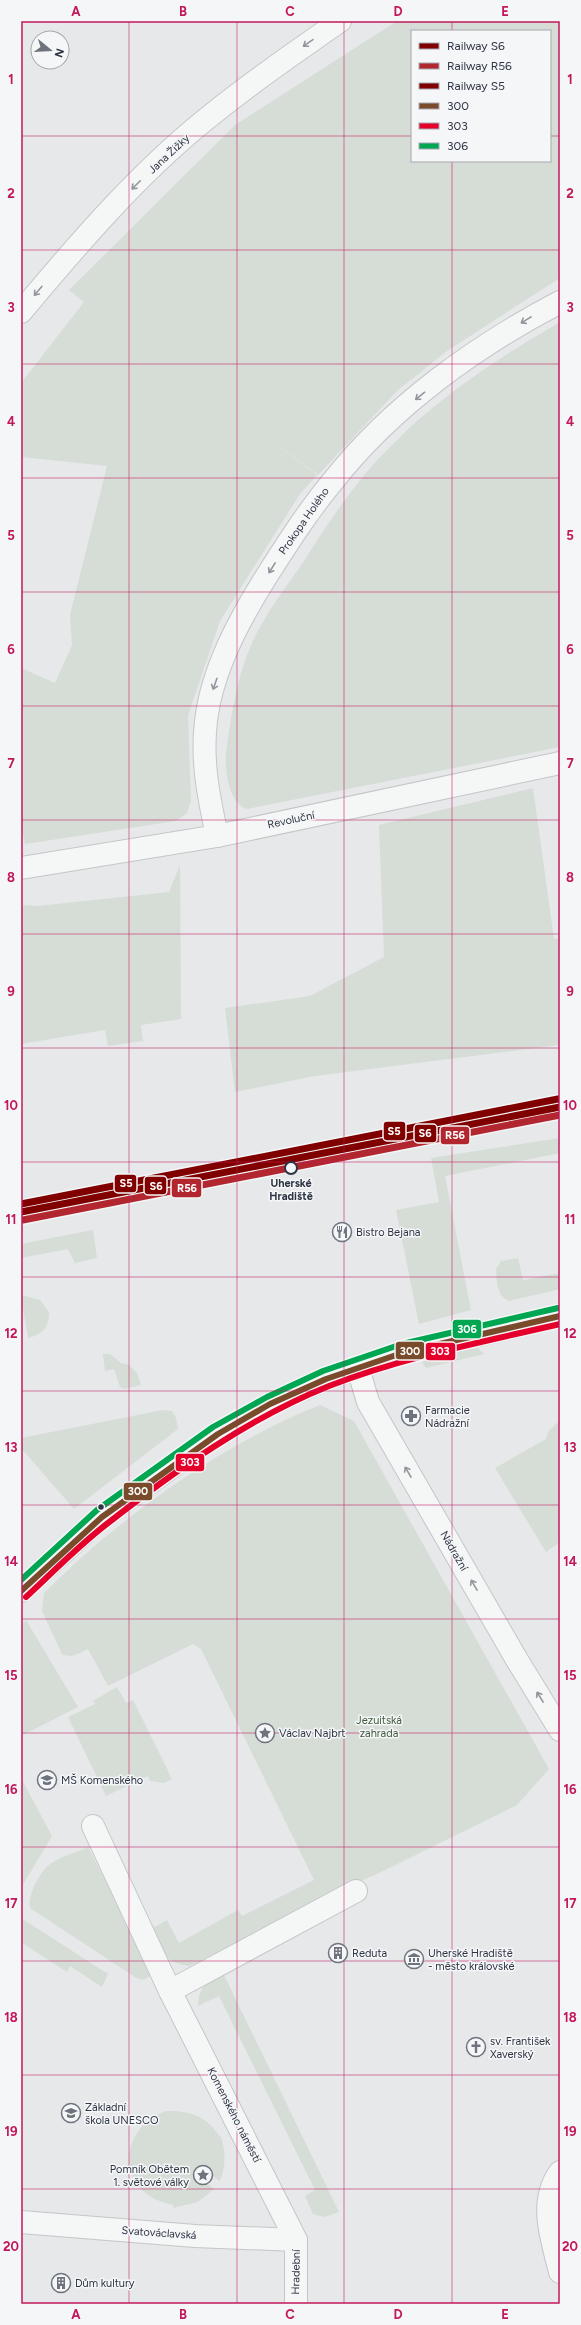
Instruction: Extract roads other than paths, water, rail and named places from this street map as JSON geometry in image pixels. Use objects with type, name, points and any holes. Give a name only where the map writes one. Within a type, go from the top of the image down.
[{"type":"street","name":"Jana Žižky","points":[[21,312],[56,270],[168,154],[210,116],[340,21]]},
{"type":"street","name":"Prokopa Holého","points":[[217,836],[208,792],[204,742],[212,693],[226,651],[246,612],[291,538],[338,475],[367,442],[404,408],[451,370],[498,337],[560,302]]},
{"type":"street","name":"Revoluční","points":[[21,868],[217,836],[560,763]]},
{"type":"street","points":[[21,1591],[102,1517],[218,1434],[270,1404],[326,1379],[405,1352],[560,1316]]},
{"type":"street","name":"Nádražní","points":[[358,1368],[368,1402],[513,1654],[560,1730]]},
{"type":"street","name":"Komenského náměstí","points":[[93,1826],[170,1991],[296,2240]]},
{"type":"street","points":[[170,1991],[356,1891]]},
{"type":"street","points":[[560,2172],[551,2191],[548,2208],[560,2272]]},
{"type":"street","name":"Svatováclavská","points":[[21,2222],[195,2236],[296,2240]]},
{"type":"street","name":"Hradební","points":[[296,2240],[296,2304]]},
{"type":"rail line","name":"S5","points":[[21,1204],[558,1099]]},
{"type":"rail line","name":"S6","points":[[21,1212],[560,1107]]},
{"type":"rail line","name":"R56","points":[[23,1220],[560,1115]]},
{"type":"place","name":"Uherské Hradiště","points":[[291,1168]]},
{"type":"place","name":"Bistro Bejana","points":[[342,1232]]},
{"type":"place","name":"Farmacie Nádražní","points":[[411,1416]]},
{"type":"place","name":"Václav Najbrt","points":[[265,1733]]},
{"type":"place","name":"MŠ Komenského","points":[[47,1780]]},
{"type":"place","name":"Reduta","points":[[338,1953]]},
{"type":"place","name":"Uherské Hradiště - město královské","points":[[414,1959]]},
{"type":"place","name":"sv. František Xaverský","points":[[476,2047]]},
{"type":"place","name":"Základní škola UNESCO","points":[[71,2113]]},
{"type":"place","name":"Pomník Obětem 1. světové války","points":[[203,2175]]},
{"type":"place","name":"Dům kultury","points":[[61,2283]]},
{"type":"park label","name":"Jezuitská zahrada","points":[[379,1726]]}]
